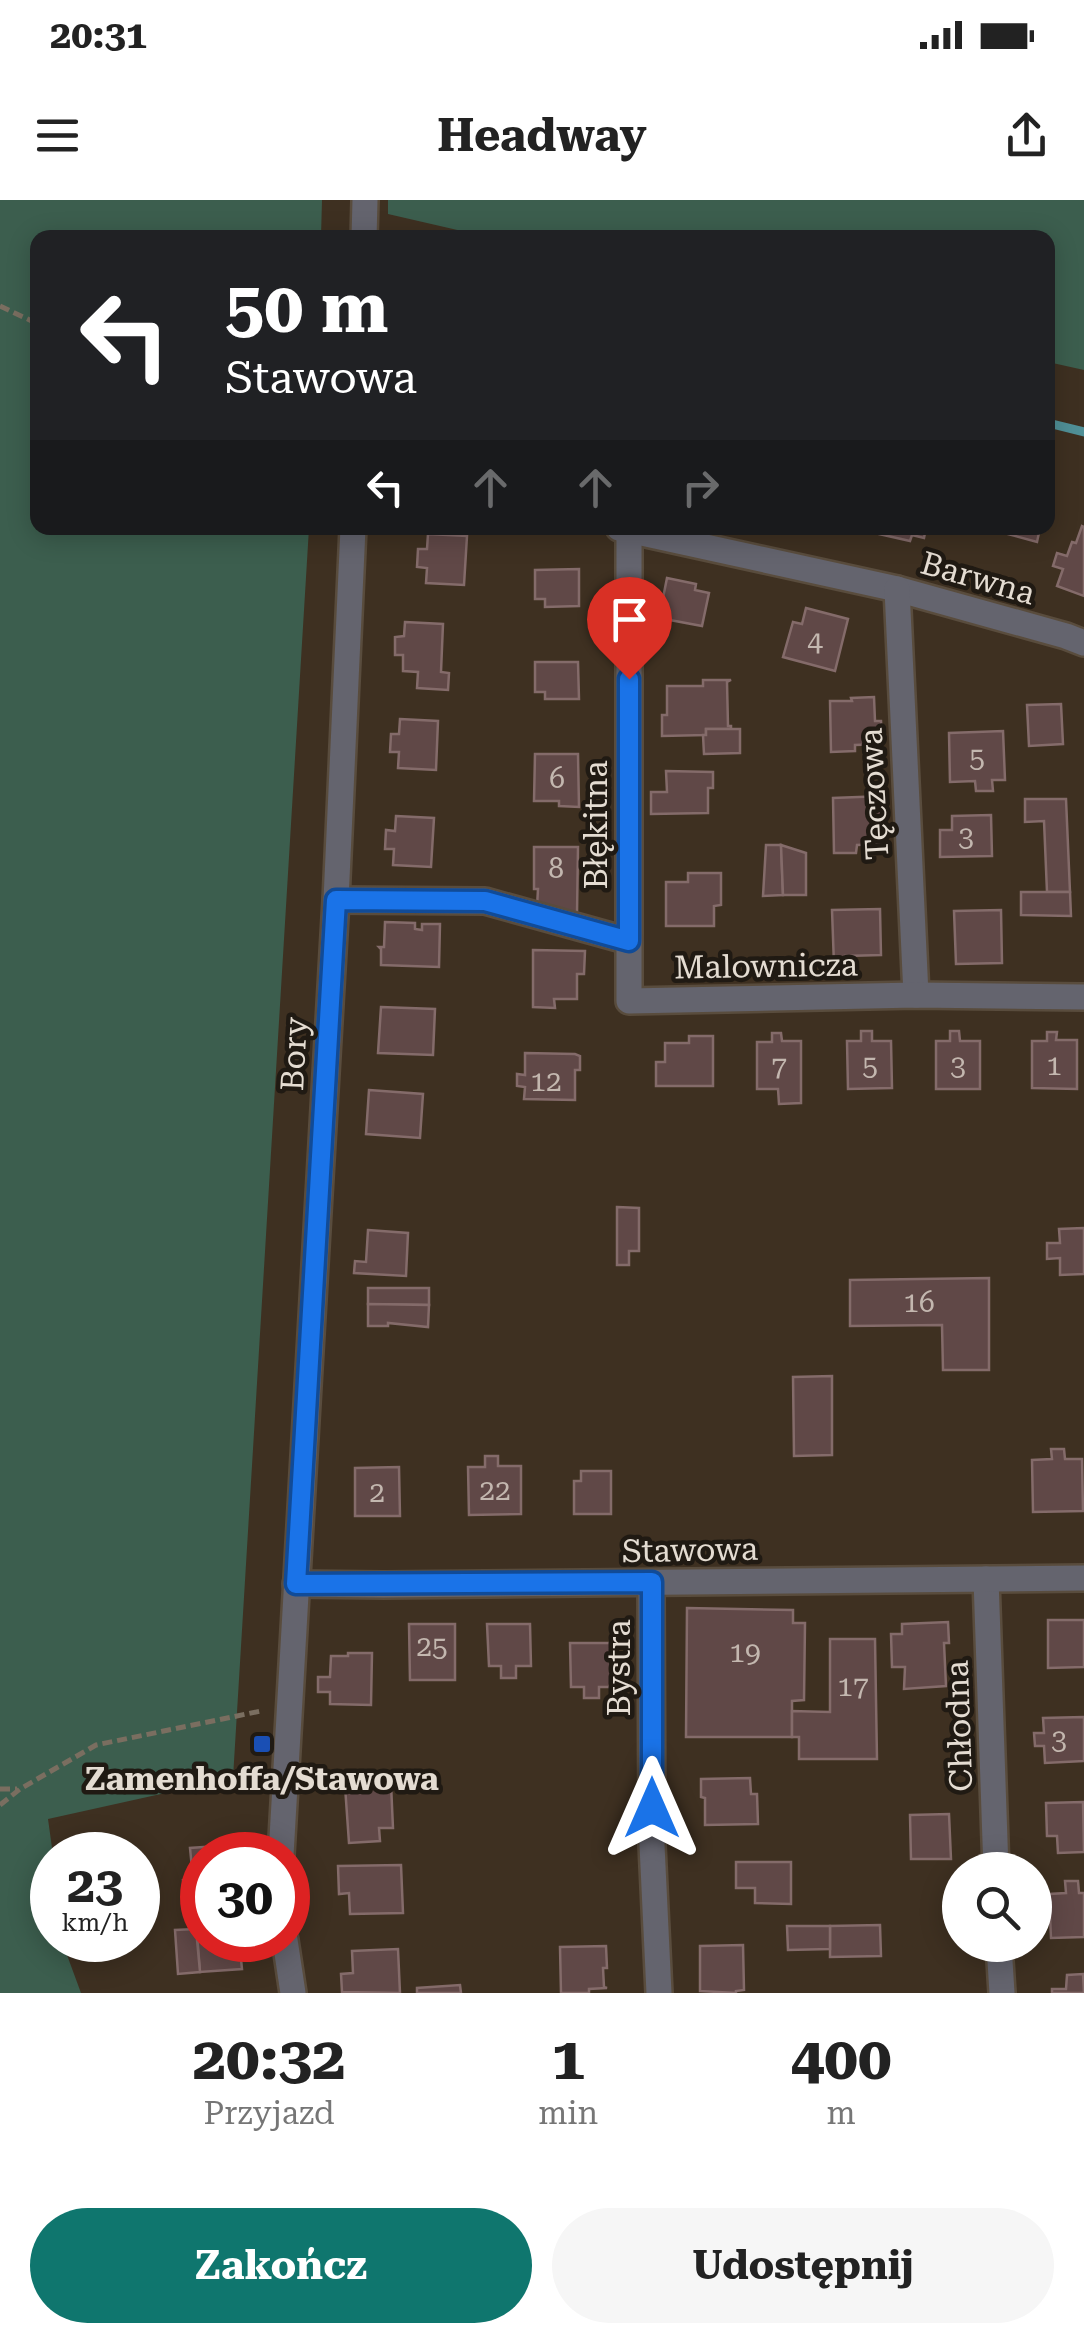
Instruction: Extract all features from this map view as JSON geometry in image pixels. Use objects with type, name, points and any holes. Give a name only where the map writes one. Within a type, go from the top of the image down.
[{"type":"street","points":[[364,230],[365,200]]},
{"type":"street","name":"Bory","points":[[283,1832],[353,535]]},
{"type":"street","name":"Błękitna","points":[[624,535],[629,941]]},
{"type":"street","name":"Barwna","points":[[655,535],[898,589],[1084,644]]},
{"type":"street","name":"Tęczowa","points":[[898,589],[916,995]]},
{"type":"street","name":"Malownicza","points":[[336,900],[485,901],[629,941],[629,1001],[916,995],[1084,997]]},
{"type":"street","name":"Stawowa","points":[[296,1584],[1084,1578]]},
{"type":"street","name":"Chłodna","points":[[986,1579],[995,1852]]},
{"type":"street","name":"Bystra","points":[[652,1582],[652,1845],[659,1993]]},
{"type":"street","points":[[288,1962],[293,1993]]},
{"type":"street","points":[[1000,1962],[1002,1993]]},
{"type":"path","points":[[0,306],[30,320]]},
{"type":"path","points":[[0,1805],[96,1744],[288,1705]]},
{"type":"path","points":[[0,1789],[20,1789]]},
{"type":"green space","points":[[0,200],[322,200],[321,230],[30,230],[30,535],[309,535],[233,1778],[48,1819],[50,1832],[30,1832],[30,1962],[70,1962],[81,1993],[0,1993]]},
{"type":"green space","points":[[388,200],[1084,200],[1084,370],[1055,364],[1055,230],[457,230],[388,214]]},
{"type":"building","points":[[1082,526],[1084,596],[1057,586],[1063,569],[1053,566],[1057,553],[1067,556]]},
{"type":"building","points":[[428,535],[467,536],[464,585],[426,583],[427,568],[417,567],[418,549],[427,549]]},
{"type":"building","points":[[883,535],[912,535],[910,541]]},
{"type":"building","points":[[1011,535],[1038,535],[1037,542]]},
{"type":"building","points":[[579,569],[579,606],[545,607],[545,599],[535,599],[535,570]]},
{"type":"building","points":[[667,578],[696,584],[695,590],[709,593],[702,626],[659,618]]},
{"type":"building","points":[[806,608],[848,619],[835,671],[783,657],[793,622],[802,624]]},
{"type":"building","points":[[405,622],[443,624],[441,672],[449,673],[448,690],[417,688],[418,672],[403,671],[403,655],[395,655],[395,637],[404,636]]},
{"type":"building","points":[[535,662],[578,662],[579,699],[545,699],[545,692],[535,692]]},
{"type":"building","points":[[703,680],[731,680],[727,682],[731,729],[706,729],[706,735],[662,736],[667,686],[703,686]]},
{"type":"building","points":[[874,697],[875,721],[881,721],[882,744],[855,745],[855,751],[831,752],[830,701]]},
{"type":"building","points":[[1061,704],[1063,744],[1029,746],[1027,705]]},
{"type":"building","points":[[400,719],[438,721],[436,770],[398,768],[399,752],[390,752],[391,734],[399,734]]},
{"type":"building","points":[[706,729],[740,729],[740,753],[704,754]]},
{"type":"building","points":[[1003,731],[1005,780],[992,780],[993,791],[976,791],[975,781],[950,782],[949,733]]},
{"type":"building","points":[[535,754],[578,754],[579,807],[559,806],[559,801],[534,801]]},
{"type":"building","points":[[666,771],[713,772],[713,788],[708,788],[708,813],[651,814],[651,792],[667,792]]},
{"type":"building","points":[[884,796],[885,820],[878,821],[879,844],[857,845],[856,853],[834,853],[833,798]]},
{"type":"building","points":[[1025,799],[1066,799],[1070,892],[1047,892],[1044,821],[1025,822]]},
{"type":"building","points":[[991,815],[992,856],[940,857],[940,830],[952,830],[952,816]]},
{"type":"building","points":[[396,816],[434,818],[431,867],[393,865],[394,849],[385,849],[386,830],[395,831]]},
{"type":"building","points":[[766,845],[781,845],[783,895],[763,896]]},
{"type":"building","points":[[781,845],[806,853],[806,895],[783,895]]},
{"type":"building","points":[[534,847],[578,847],[577,914],[537,907]]},
{"type":"building","points":[[688,873],[721,873],[721,905],[714,906],[714,926],[666,926],[666,882],[688,882]]},
{"type":"building","points":[[1021,892],[1070,892],[1071,916],[1021,915]]},
{"type":"building","points":[[880,909],[881,955],[845,956],[846,965],[834,965],[832,910]]},
{"type":"building","points":[[1001,910],[1002,963],[956,964],[954,911]]},
{"type":"building","points":[[385,922],[415,923],[415,929],[422,930],[422,924],[440,924],[439,967],[381,965],[379,947],[384,947]]},
{"type":"building","points":[[533,950],[585,951],[584,974],[577,974],[577,999],[554,999],[555,1008],[533,1007]]},
{"type":"building","points":[[381,1007],[435,1009],[433,1055],[378,1053]]},
{"type":"building","points":[[861,1031],[872,1031],[872,1041],[891,1041],[892,1088],[848,1089],[847,1041],[861,1041]]},
{"type":"building","points":[[950,1031],[959,1031],[960,1041],[980,1041],[980,1089],[936,1089],[936,1041],[950,1041]]},
{"type":"building","points":[[1047,1032],[1057,1032],[1056,1040],[1077,1040],[1077,1089],[1032,1088],[1032,1041],[1047,1041]]},
{"type":"building","points":[[772,1033],[781,1033],[782,1041],[801,1041],[801,1103],[779,1104],[778,1089],[757,1089],[757,1042],[772,1042]]},
{"type":"building","points":[[689,1036],[713,1036],[713,1086],[656,1086],[656,1062],[665,1062],[665,1043],[689,1043]]},
{"type":"building","points":[[525,1053],[580,1056],[580,1070],[575,1070],[575,1100],[524,1099],[525,1087],[517,1086],[517,1074],[525,1075]]},
{"type":"building","points":[[369,1090],[423,1094],[420,1138],[366,1134]]},
{"type":"building","points":[[617,1207],[639,1208],[639,1251],[629,1251],[629,1265],[617,1265]]},
{"type":"building","points":[[1084,1228],[1084,1274],[1060,1275],[1060,1258],[1047,1259],[1047,1243],[1060,1243],[1059,1229]]},
{"type":"building","points":[[368,1230],[408,1233],[406,1276],[354,1273],[355,1261],[366,1262]]},
{"type":"building","points":[[989,1278],[989,1370],[943,1370],[942,1325],[850,1326],[850,1280]]},
{"type":"building","points":[[368,1288],[429,1288],[429,1305],[368,1304]]},
{"type":"building","points":[[368,1304],[429,1305],[428,1327],[388,1323],[368,1326]]},
{"type":"building","points":[[832,1376],[832,1455],[794,1456],[793,1377]]},
{"type":"building","points":[[1051,1449],[1064,1449],[1065,1459],[1082,1459],[1083,1511],[1033,1512],[1032,1460],[1052,1459]]},
{"type":"building","points":[[485,1456],[498,1456],[498,1466],[521,1466],[521,1514],[469,1515],[468,1467],[485,1467]]},
{"type":"building","points":[[399,1467],[400,1516],[355,1516],[355,1468]]},
{"type":"building","points":[[581,1471],[611,1471],[611,1514],[574,1514],[574,1481],[581,1481]]},
{"type":"building","points":[[687,1608],[793,1610],[793,1623],[805,1623],[804,1700],[792,1701],[792,1737],[686,1737]]},
{"type":"building","points":[[1048,1620],[1084,1620],[1084,1667],[1048,1668]]},
{"type":"building","points":[[948,1622],[949,1643],[944,1643],[946,1686],[904,1689],[905,1667],[892,1667],[891,1634],[902,1634],[902,1624]]},
{"type":"building","points":[[409,1624],[455,1624],[455,1680],[410,1680]]},
{"type":"building","points":[[487,1624],[530,1624],[531,1666],[516,1666],[516,1678],[501,1678],[501,1666],[489,1666]]},
{"type":"building","points":[[830,1639],[875,1639],[877,1759],[799,1759],[799,1737],[792,1737],[792,1711],[830,1712]]},
{"type":"building","points":[[570,1643],[614,1643],[615,1687],[599,1687],[599,1698],[584,1698],[584,1687],[571,1687]]},
{"type":"building","points":[[372,1653],[371,1705],[330,1704],[330,1692],[318,1692],[318,1677],[330,1677],[331,1656]]},
{"type":"building","points":[[1084,1717],[1084,1761],[1045,1763],[1044,1746],[1035,1746],[1034,1733],[1044,1733],[1043,1718]]},
{"type":"building","points":[[750,1778],[751,1794],[757,1794],[758,1824],[705,1825],[701,1779]]},
{"type":"building","points":[[391,1784],[393,1828],[379,1828],[380,1841],[349,1843],[345,1786]]},
{"type":"building","points":[[1083,1802],[1084,1852],[1058,1853],[1057,1836],[1047,1836],[1046,1803]]},
{"type":"building","points":[[949,1814],[951,1852],[942,1852],[942,1859],[911,1859],[910,1815]]},
{"type":"building","points":[[736,1862],[791,1862],[791,1904],[755,1903],[755,1888],[736,1888]]},
{"type":"building","points":[[401,1865],[403,1913],[350,1914],[349,1893],[339,1894],[338,1866]]},
{"type":"building","points":[[1065,1881],[1078,1881],[1079,1893],[1084,1893],[1084,1937],[1052,1938],[1052,1894],[1066,1893]]},
{"type":"building","points":[[880,1925],[881,1956],[830,1957],[830,1926]]},
{"type":"building","points":[[787,1926],[830,1926],[830,1949],[788,1950]]},
{"type":"building","points":[[175,1930],[180,1930],[180,1962],[199,1962],[200,1972],[178,1974]]},
{"type":"building","points":[[743,1945],[744,1990],[700,1991],[700,1946]]},
{"type":"building","points":[[606,1946],[607,1968],[603,1968],[607,1988],[589,1989],[589,1993],[561,1993],[560,1947]]},
{"type":"building","points":[[398,1949],[400,1993],[342,1992],[341,1974],[353,1973],[352,1951]]},
{"type":"building","points":[[199,1962],[241,1962],[242,1969],[200,1972]]},
{"type":"building","points":[[1083,1974],[1084,1993],[1052,1993],[1052,1989],[1066,1989],[1067,1975]]},
{"type":"building","points":[[460,1985],[461,1993],[417,1993],[417,1988]]},
{"type":"waterway","points":[[1055,425],[1084,432]]},
{"type":"place","name":"Zamenhoffa/Stawowa","points":[[262,1744]]},
{"type":"route","points":[[629,679],[629,941],[485,901],[336,900],[296,1584],[652,1582],[652,1808]]}]
